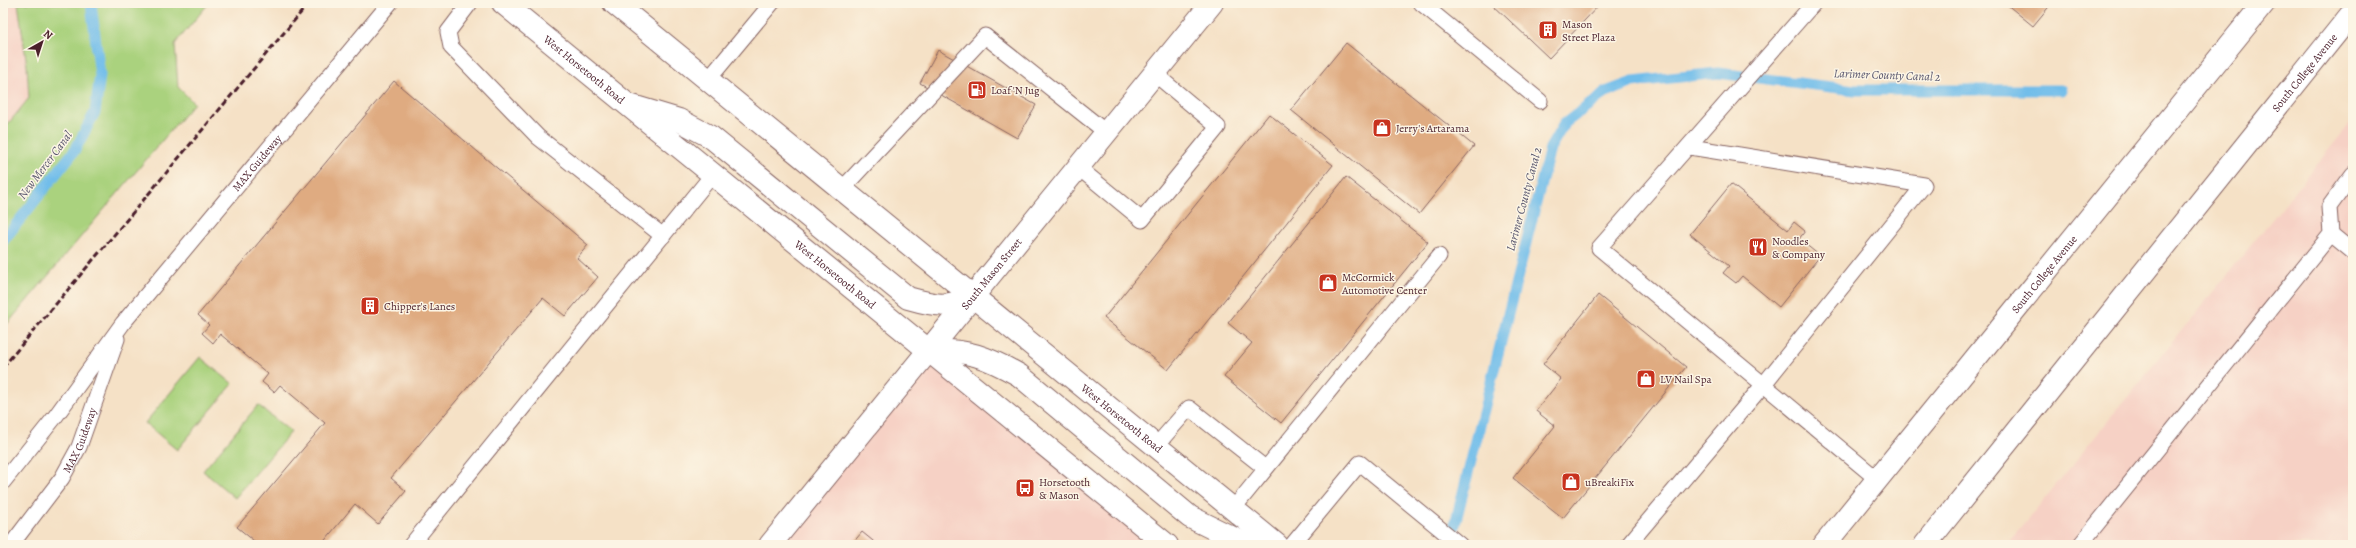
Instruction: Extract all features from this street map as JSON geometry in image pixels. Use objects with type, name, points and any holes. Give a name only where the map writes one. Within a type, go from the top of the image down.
[{"type":"main road","name":"West Horsetooth Road","points":[[503,3],[1167,545]]},
{"type":"main road","name":"West Horsetooth Road","points":[[614,3],[1155,447],[1277,545]]},
{"type":"main road","name":"South College Avenue","points":[[1824,544],[2264,3]]},
{"type":"main road","name":"South Mason Street","points":[[770,545],[1107,134],[1155,74],[1206,5]]},
{"type":"main road","name":"South College Avenue","points":[[1925,545],[2353,12]]},
{"type":"main road","points":[[629,105],[679,120],[711,137],[908,298],[935,306],[957,304],[974,298]]},
{"type":"main road","points":[[930,351],[949,350],[981,356],[1019,375],[1190,516],[1239,542],[1254,545]]},
{"type":"lane","name":"MAX Guideway","points":[[3,482],[55,417],[123,323],[390,3]]},
{"type":"lane","points":[[470,3],[448,32],[451,47],[538,137],[663,236]]},
{"type":"lane","points":[[708,80],[772,3]]},
{"type":"lane","points":[[1421,3],[1540,101]]},
{"type":"lane","points":[[1814,3],[1690,147],[1599,248],[1877,479]]},
{"type":"lane","points":[[842,189],[985,36],[1107,134]]},
{"type":"lane","points":[[1079,168],[1142,220],[1218,127],[1155,74]]},
{"type":"lane","points":[[1628,545],[1764,384],[1924,185],[1690,147]]},
{"type":"lane","points":[[411,545],[713,174]]},
{"type":"lane","points":[[2080,545],[2331,234],[2329,207],[2353,174]]},
{"type":"lane","points":[[2331,234],[2353,252]]},
{"type":"lane","points":[[1233,509],[1439,256]]},
{"type":"lane","name":"MAX Guideway","points":[[11,545],[62,478],[79,447],[123,323]]},
{"type":"lane","points":[[1155,447],[1189,408],[1265,468]]},
{"type":"lane","points":[[1292,545],[1360,463],[1460,545]]},
{"type":"shaded area","points":[[3,3],[18,3],[27,66],[29,98],[3,130]]},
{"type":"shaded area","points":[[2353,120],[2353,545],[2007,545]]},
{"type":"shaded area","points":[[930,351],[1167,545],[770,545]]},
{"type":"green space","points":[[18,3],[209,3],[175,44],[178,87],[194,103],[3,329],[3,130],[29,98],[27,66]]},
{"type":"green space","points":[[200,357],[233,384],[177,450],[145,423]]},
{"type":"green space","points":[[258,405],[291,432],[235,498],[203,471]]},
{"type":"building","name":"Mason Street Plaza","points":[[1491,3],[1601,3],[1549,58]]},
{"type":"building","points":[[2005,3],[2052,3],[2033,26]]},
{"type":"building","name":"Jerry's Artarama","points":[[1346,43],[1474,146],[1419,214],[1291,110]]},
{"type":"building","points":[[938,50],[1036,105],[1017,138],[920,83]]},
{"type":"building","name":"Chipper's Lanes","points":[[394,81],[588,245],[577,258],[598,277],[565,316],[543,298],[391,478],[406,491],[378,524],[355,504],[321,545],[259,545],[237,527],[325,423],[280,385],[274,392],[262,382],[268,374],[220,334],[213,343],[202,333],[209,325],[198,315]]},
{"type":"building","points":[[1269,114],[1333,165],[1168,370],[1104,318]]},
{"type":"building","name":"McCormick Automotive Center","points":[[1346,177],[1428,242],[1281,423],[1224,377],[1252,343],[1228,323]]},
{"type":"building","name":"Noodles & Company","points":[[1731,184],[1788,230],[1794,222],[1805,231],[1799,239],[1820,256],[1779,307],[1742,276],[1736,283],[1723,273],[1729,266],[1690,234]]},
{"type":"building","points":[[1598,295],[1686,367],[1563,518],[1513,478],[1555,426],[1536,411],[1561,379],[1543,364]]},
{"type":"building","points":[[862,532],[878,545],[851,545]]},
{"type":"waterway","name":"New Mercer Canal","points":[[3,241],[75,150],[95,112],[100,75],[91,3]]},
{"type":"waterway","name":"Larimer County Canal 2","points":[[1450,544],[1550,148],[1564,124],[1606,92],[1633,82],[1718,73],[1855,90],[2061,90]]},
{"type":"railway","points":[[3,367],[309,3]]},
{"type":"place","name":"Mason Street Plaza","points":[[1548,30]]},
{"type":"place","name":"Loaf 'N Jug","points":[[977,90]]},
{"type":"place","name":"Jerry's Artarama","points":[[1382,128]]},
{"type":"place","name":"Noodles & Company","points":[[1758,247]]},
{"type":"place","name":"McCormick Automotive Center","points":[[1328,283]]},
{"type":"place","name":"Chipper's Lanes","points":[[370,306]]},
{"type":"place","name":"LV Nail Spa","points":[[1646,379]]},
{"type":"place","name":"uBreakiFix","points":[[1571,482]]},
{"type":"place","name":"Horsetooth & Mason","points":[[1025,488]]}]
